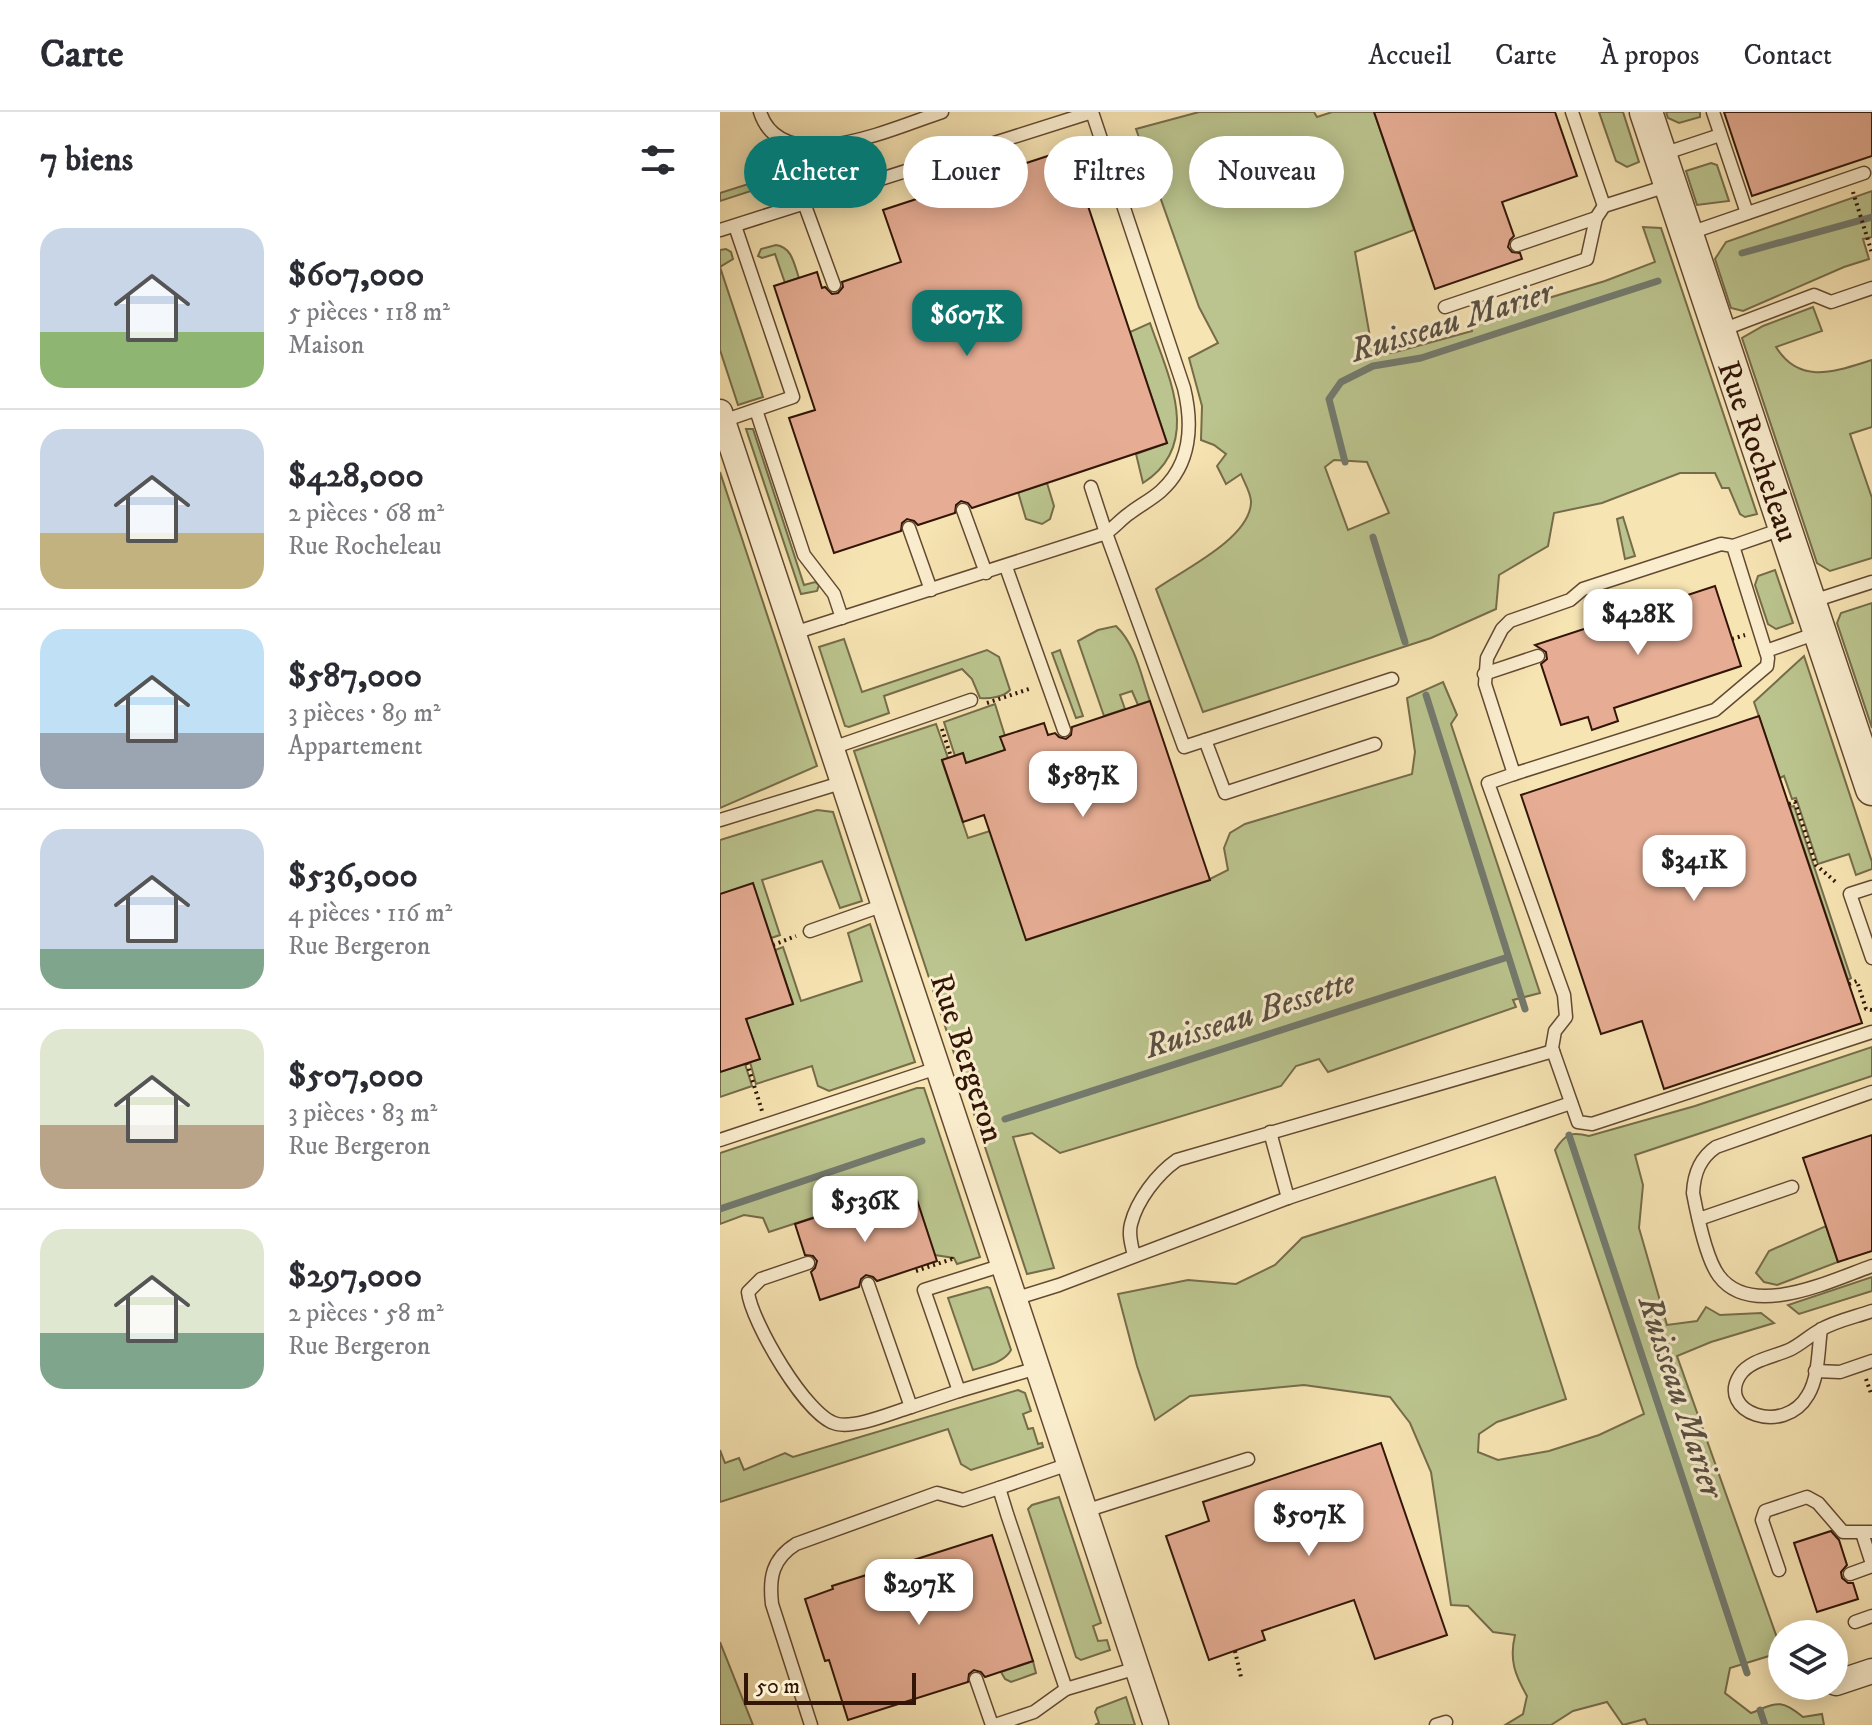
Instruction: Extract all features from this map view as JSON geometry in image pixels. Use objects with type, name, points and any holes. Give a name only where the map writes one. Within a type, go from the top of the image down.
[{"type":"street","name":"Rue Rocheleau","points":[[1646,112],[1872,789]]},
{"type":"street","name":"Rue Bergeron","points":[[722,417],[726,452],[794,633],[1156,1725]]},
{"type":"street","points":[[1848,1679],[1872,1671]]},
{"type":"lane","points":[[760,112],[766,126],[775,134],[789,142],[823,148],[942,112]]},
{"type":"lane","points":[[794,633],[1106,533],[1164,489],[1174,476],[1186,448],[1191,417],[1184,388],[1092,112],[887,177]]},
{"type":"lane","points":[[1572,112],[1604,206]]},
{"type":"lane","points":[[1713,112],[1747,213]]},
{"type":"lane","points":[[1445,307],[1587,259],[1596,218],[1604,206],[1720,135]]},
{"type":"lane","points":[[1687,234],[1864,173]]},
{"type":"lane","points":[[720,230],[789,208]]},
{"type":"lane","points":[[806,208],[834,285]]},
{"type":"lane","points":[[1517,245],[1596,218]]},
{"type":"lane","points":[[722,417],[756,410],[793,397],[735,226]]},
{"type":"lane","points":[[1719,331],[1814,295],[1831,302],[1872,288]]},
{"type":"lane","points":[[756,410],[804,555],[829,585],[842,618]]},
{"type":"lane","points":[[1091,487],[1184,747],[1392,679]]},
{"type":"lane","points":[[963,510],[986,573]]},
{"type":"lane","points":[[909,528],[931,590]]},
{"type":"lane","points":[[1514,774],[1484,674],[1487,658],[1502,629],[1517,616],[1570,600],[1583,589],[1721,544],[1733,546],[1785,528]]},
{"type":"lane","points":[[1733,546],[1766,651],[1767,666],[1715,710],[1488,783],[1564,995],[1566,1017],[1555,1031],[1553,1051],[1578,1122],[1592,1124],[1872,1032]]},
{"type":"lane","points":[[1006,567],[1064,730]]},
{"type":"lane","points":[[1766,651],[1872,582]]},
{"type":"lane","points":[[1484,674],[1538,656]]},
{"type":"lane","points":[[832,748],[971,700]]},
{"type":"lane","points":[[1205,740],[1225,793],[1375,744]]},
{"type":"lane","points":[[720,820],[844,782]]},
{"type":"lane","points":[[1872,887],[1850,894],[1872,958]]},
{"type":"lane","points":[[810,931],[884,905]]},
{"type":"lane","points":[[1134,1256],[1131,1225],[1148,1190],[1167,1167],[1189,1155],[1553,1051]]},
{"type":"lane","points":[[720,1140],[937,1068]]},
{"type":"lane","points":[[1872,1092],[1711,1150],[1700,1162],[1693,1181],[1699,1219],[1717,1274],[1730,1286],[1763,1297],[1794,1293],[1872,1266]]},
{"type":"lane","points":[[1014,1299],[1059,1285],[1288,1198],[1571,1103]]},
{"type":"lane","points":[[1270,1132],[1288,1198]]},
{"type":"lane","points":[[1699,1219],[1792,1187]]},
{"type":"lane","points":[[808,1263],[761,1279],[748,1292],[753,1310],[798,1392],[819,1415],[838,1424],[856,1423],[1037,1368]]},
{"type":"lane","points":[[959,1391],[924,1290],[1003,1265]]},
{"type":"lane","points":[[868,1284],[911,1407]]},
{"type":"lane","points":[[1821,1329],[1808,1395],[1793,1412],[1768,1419],[1755,1416],[1745,1409],[1739,1400],[1736,1382],[1746,1368],[1791,1349],[1821,1329],[1872,1311]]},
{"type":"lane","points":[[1815,1371],[1840,1372],[1872,1361]]},
{"type":"lane","points":[[1085,1511],[1248,1459]]},
{"type":"lane","points":[[811,1725],[772,1604],[770,1584],[778,1559],[796,1544],[937,1493],[963,1500],[1069,1464]]},
{"type":"lane","points":[[999,1488],[1066,1689]]},
{"type":"lane","points":[[1779,1570],[1762,1520],[1765,1511],[1807,1497],[1818,1503],[1843,1532],[1867,1533],[1872,1565],[1850,1574]]},
{"type":"lane","points":[[1855,1622],[1872,1616]]},
{"type":"lane","points":[[976,1679],[994,1725],[1034,1712],[1066,1689],[1137,1668]]},
{"type":"path","points":[[1855,198],[1872,253]]},
{"type":"path","points":[[971,700],[979,706],[1047,684]]},
{"type":"path","points":[[940,722],[951,757]]},
{"type":"path","points":[[1789,804],[1795,802],[1816,865],[1850,894]]},
{"type":"path","points":[[773,945],[782,941]]},
{"type":"path","points":[[1849,984],[1857,981],[1866,1009],[1872,1010]]},
{"type":"path","points":[[747,1063],[767,1124]]},
{"type":"path","points":[[916,1271],[952,1259],[953,1265]]},
{"type":"path","points":[[1235,1651],[1241,1677]]},
{"type":"green space","points":[[1199,112],[1314,112],[1317,117],[1332,112],[1374,112],[1414,230],[1355,252],[1370,337],[1377,352],[1392,353],[1472,331],[1469,322],[1605,281],[1655,262],[1643,227],[1661,228],[1757,514],[1745,517],[1740,514],[1729,488],[1722,488],[1715,473],[1680,473],[1602,503],[1554,513],[1548,546],[1499,575],[1496,609],[1431,638],[1203,712],[1156,589],[1227,541],[1247,516],[1251,500],[1241,474],[1226,484],[1217,466],[1226,454],[1201,440],[1202,406],[1189,358],[1218,343],[1199,307],[1164,208],[1173,208],[1173,136],[1138,136],[1136,129]],"holes":[[[1334,460],[1367,462],[1389,513],[1348,530],[1325,467]]]},
{"type":"green space","points":[[1599,112],[1623,112],[1639,162],[1627,167],[1616,161]]},
{"type":"green space","points":[[1666,112],[1700,112],[1700,117],[1679,123],[1668,118]]},
{"type":"green space","points":[[1711,163],[1717,165],[1729,201],[1697,205],[1686,171]]},
{"type":"green space","points":[[744,185],[744,193],[720,201],[720,193]]},
{"type":"green space","points":[[1872,191],[1872,237],[1863,239],[1869,259],[1743,311],[1731,308],[1715,259],[1726,242]]},
{"type":"green space","points":[[776,245],[789,253],[799,278],[785,283],[775,254],[762,258],[758,256],[761,249]]},
{"type":"green space","points":[[726,249],[733,259],[720,267],[720,250]]},
{"type":"green space","points":[[720,267],[763,397],[738,405],[720,350]]},
{"type":"green space","points":[[1813,307],[1822,331],[1776,347],[1786,359],[1796,367],[1820,372],[1872,360],[1872,427],[1850,434],[1872,498],[1872,558],[1830,571],[1817,563],[1742,338],[1763,326]]},
{"type":"green space","points":[[1150,323],[1172,387],[1177,429],[1172,449],[1162,467],[1143,483],[1136,454],[1167,443],[1130,332]]},
{"type":"green space","points":[[746,429],[753,429],[804,585],[815,582],[819,585],[817,591],[801,594]]},
{"type":"green space","points":[[720,472],[817,766],[720,808]]},
{"type":"green space","points":[[1047,483],[1054,506],[1050,519],[1042,524],[1026,519],[1018,492]]},
{"type":"green space","points":[[1623,517],[1635,556],[1625,559],[1617,519]]},
{"type":"green space","points":[[1775,570],[1793,623],[1776,629],[1768,624],[1755,585],[1758,576]]},
{"type":"green space","points":[[1872,603],[1872,728],[1837,623],[1841,613]]},
{"type":"green space","points":[[1116,626],[1133,651],[1150,701],[1138,705],[1132,691],[1120,695],[1125,709],[1104,716],[1078,641],[1098,630]]},
{"type":"green space","points":[[844,639],[862,692],[987,650],[999,657],[1010,690],[996,697],[980,698],[972,679],[962,669],[884,696],[889,713],[845,726],[819,647]]},
{"type":"green space","points":[[1060,650],[1083,716],[1076,718],[1052,653]]},
{"type":"green space","points":[[1804,656],[1872,862],[1872,869],[1856,875],[1849,854],[1818,864],[1796,798],[1792,799],[1784,776],[1780,778],[1754,702]]},
{"type":"green space","points":[[1443,682],[1457,715],[1451,724],[1540,993],[1513,1000],[1516,1007],[1328,1072],[1319,1059],[1296,1066],[1281,1086],[1060,1153],[1032,1133],[1013,1137],[1054,1268],[1027,1274],[854,751],[936,724],[948,758],[942,761],[968,838],[990,831],[1027,940],[1210,879],[1228,870],[1224,848],[1230,833],[1245,824],[1412,774],[1415,752],[1407,698]]},
{"type":"green space","points":[[995,704],[1005,736],[1001,738],[1005,750],[966,763],[963,753],[955,756],[944,722]]},
{"type":"green space","points":[[1794,806],[1851,978],[1848,980],[1790,807]]},
{"type":"green space","points":[[817,810],[833,812],[862,901],[840,908],[822,861],[762,880],[780,935],[771,938],[720,894],[720,840]]},
{"type":"green space","points":[[870,924],[915,1062],[829,1091],[818,1086],[812,1066],[756,1084],[750,1062],[759,1059],[746,1019],[793,1003],[775,950],[783,947],[801,1001],[862,981],[848,933]]},
{"type":"green space","points":[[1872,1047],[1872,1076],[1635,1155],[1643,1185],[1639,1228],[1667,1325],[1697,1321],[1706,1307],[1720,1315],[1761,1313],[1774,1323],[1677,1356],[1771,1620],[1768,1620],[1768,1656],[1730,1668],[1725,1693],[1751,1713],[1778,1704],[1789,1707],[1803,1717],[1822,1714],[1824,1725],[1648,1725],[1645,1719],[1623,1725],[1607,1702],[1573,1711],[1551,1725],[1505,1725],[1523,1714],[1527,1696],[1514,1667],[1515,1635],[1493,1632],[1468,1606],[1451,1605],[1431,1472],[1410,1423],[1390,1397],[1304,1385],[1190,1396],[1155,1420],[1118,1294],[1188,1280],[1236,1284],[1275,1265],[1302,1238],[1495,1177],[1566,1399],[1497,1422],[1479,1434],[1478,1452],[1498,1460],[1549,1451],[1599,1435],[1644,1414],[1555,1150],[1569,1135],[1589,1136],[1695,1106]]},
{"type":"green space","points":[[745,1064],[752,1086],[720,1097],[720,1072]]},
{"type":"green space","points":[[924,1088],[980,1257],[957,1264],[954,1258],[935,1255],[917,1201],[890,1209],[885,1194],[769,1232],[763,1218],[744,1215],[720,1224],[720,1153]]},
{"type":"green space","points":[[1826,1226],[1838,1262],[1777,1285],[1764,1282],[1756,1273],[1769,1251]]},
{"type":"green space","points":[[1872,1277],[1872,1291],[1799,1314],[1788,1305]]},
{"type":"green space","points":[[990,1288],[1011,1350],[999,1361],[973,1370],[948,1298]]},
{"type":"green space","points":[[1018,1390],[1025,1393],[1031,1411],[1023,1414],[1028,1429],[1033,1428],[1038,1444],[1042,1443],[1043,1447],[971,1470],[961,1464],[948,1429],[720,1502],[720,1450],[725,1463],[739,1458],[744,1470],[785,1453],[793,1457]]},
{"type":"green space","points":[[1059,1497],[1101,1623],[1093,1626],[1098,1641],[1107,1640],[1110,1650],[1081,1660],[1076,1657],[1028,1509]]},
{"type":"green space","points":[[720,1642],[753,1725],[720,1725]]},
{"type":"green space","points":[[1033,1661],[1036,1673],[1011,1682],[1001,1672]]},
{"type":"green space","points":[[1126,1697],[1135,1725],[1095,1725],[1099,1723],[1095,1712],[1097,1708]]},
{"type":"building","points":[[1374,112],[1555,112],[1577,176],[1502,202],[1514,236],[1508,247],[1512,252],[1520,253],[1522,259],[1435,289]]},
{"type":"building","points":[[1724,112],[1872,112],[1872,156],[1752,196]]},
{"type":"building","points":[[1044,157],[1044,208],[1089,208],[1167,443],[972,508],[961,501],[956,505],[955,513],[918,525],[907,519],[902,523],[901,531],[834,553],[789,418],[815,410],[774,286],[817,272],[822,288],[825,287],[832,294],[838,293],[843,287],[842,282],[901,262],[883,210],[903,203],[903,208],[1028,208],[1028,162]]},
{"type":"building","points":[[1715,586],[1741,666],[1614,708],[1618,721],[1592,730],[1588,717],[1561,725],[1541,664],[1547,659],[1546,652],[1535,645]]},
{"type":"building","points":[[1150,701],[1210,880],[1026,940],[984,815],[963,822],[942,760],[963,753],[966,763],[1005,750],[1000,737],[1044,723],[1048,735],[1055,733],[1066,739],[1071,735],[1072,727]]},
{"type":"building","points":[[1759,716],[1862,1023],[1664,1089],[1642,1021],[1601,1034],[1521,795]]},
{"type":"building","points":[[753,883],[793,1004],[746,1019],[760,1059],[720,1072],[720,894]]},
{"type":"building","points":[[1872,1135],[1872,1251],[1838,1262],[1803,1158]]},
{"type":"building","points":[[886,1194],[890,1209],[917,1200],[937,1261],[877,1281],[866,1275],[859,1287],[820,1300],[811,1272],[817,1261],[813,1256],[805,1255],[795,1224]]},
{"type":"building","points":[[1381,1443],[1447,1635],[1375,1659],[1354,1600],[1262,1631],[1265,1640],[1209,1660],[1166,1536],[1209,1521],[1203,1502]]},
{"type":"building","points":[[1831,1531],[1839,1540],[1847,1565],[1841,1572],[1842,1578],[1853,1583],[1858,1599],[1817,1612],[1794,1543]]},
{"type":"building","points":[[992,1535],[1033,1661],[985,1677],[974,1670],[969,1674],[968,1682],[848,1720],[805,1599],[833,1589],[832,1586]]},
{"type":"waterway","name":"Ruisseau Marier","points":[[1742,253],[1872,217]]},
{"type":"waterway","name":"Ruisseau Marier","points":[[1345,462],[1329,399],[1341,382],[1373,366],[1421,358],[1658,281]]},
{"type":"waterway","name":"Ruisseau Marier","points":[[1373,537],[1405,642]]},
{"type":"waterway","name":"Ruisseau Marier","points":[[1426,695],[1525,1009]]},
{"type":"waterway","name":"Ruisseau Bessette","points":[[1005,1119],[1508,957]]},
{"type":"waterway","name":"Ruisseau Marier","points":[[1569,1135],[1747,1673]]},
{"type":"waterway","name":"Ruisseau Bessette","points":[[720,1209],[922,1141]]},
{"type":"waterway","name":"Ruisseau Marier","points":[[1760,1710],[1765,1725]]}]
